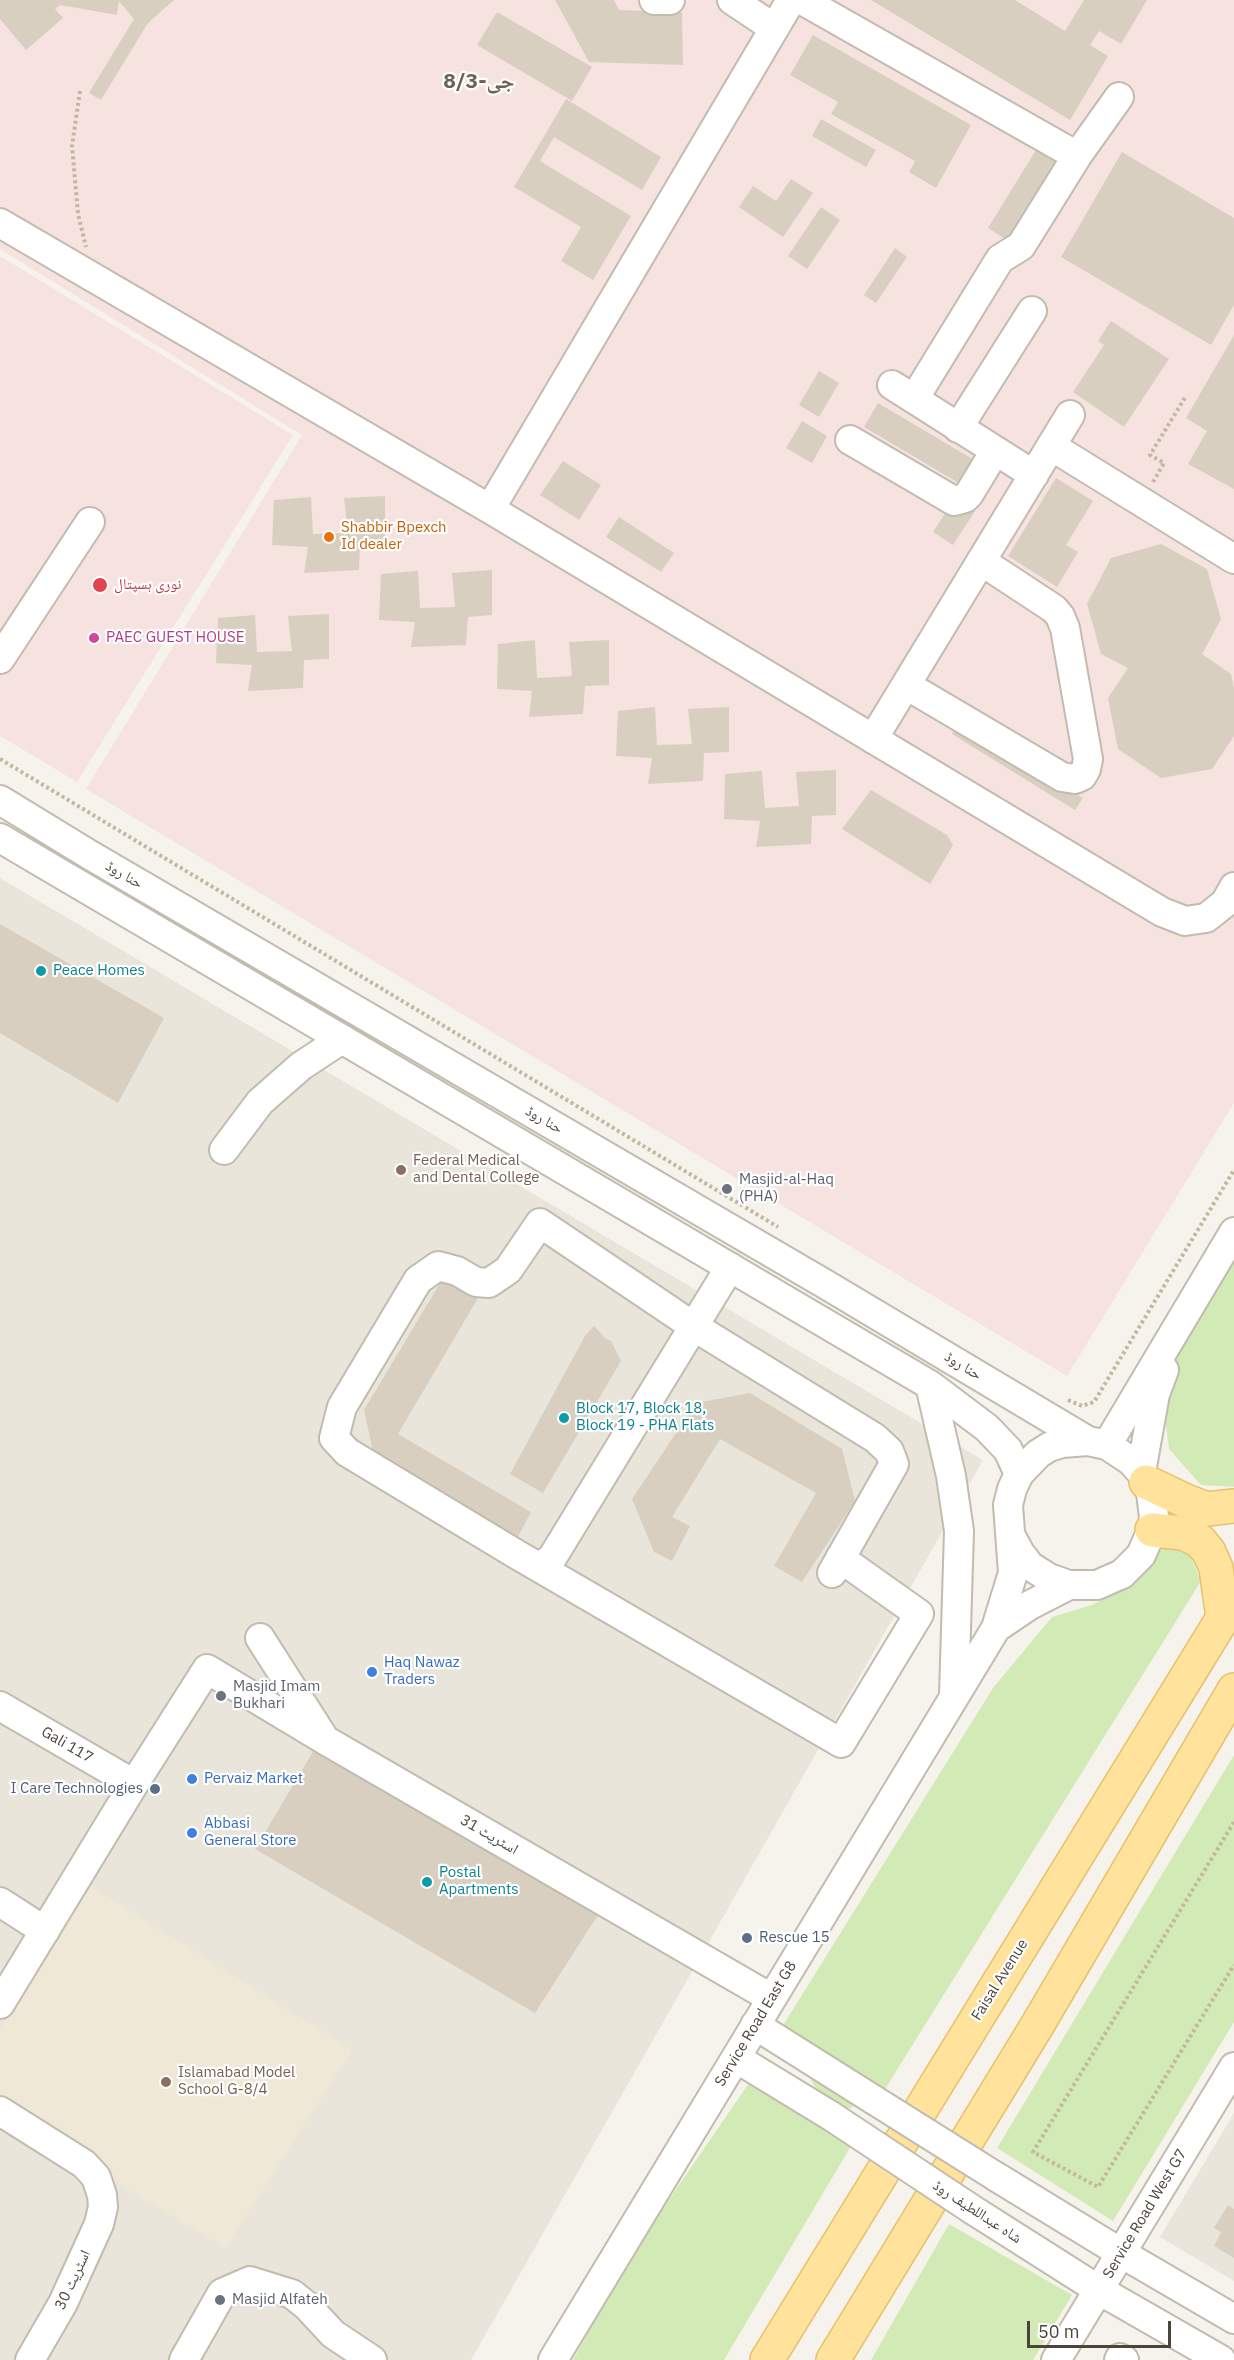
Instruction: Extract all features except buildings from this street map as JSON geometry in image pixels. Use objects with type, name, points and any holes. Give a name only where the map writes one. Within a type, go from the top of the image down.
[{"type":"main road","points":[[1144,1477],[1186,1501],[1207,1509],[1234,1506]]},
{"type":"main road","points":[[1152,1530],[1183,1533],[1200,1541],[1209,1552],[1216,1568],[1229,1609]]},
{"type":"main road","name":"Faisal Avenue","points":[[767,2360],[1229,1609]]},
{"type":"main road","points":[[833,2360],[1038,2024],[1234,1690]]},
{"type":"street","points":[[654,0],[670,0]]},
{"type":"street","points":[[732,0],[774,28]]},
{"type":"street","points":[[489,509],[791,0]]},
{"type":"street","points":[[802,0],[1077,156]]},
{"type":"street","points":[[1034,475],[903,392],[1000,259],[1021,246],[1077,156],[1119,97]]},
{"type":"street","points":[[0,223],[489,509],[1162,912],[1185,921],[1206,918],[1225,903],[1234,887]]},
{"type":"street","points":[[958,428],[1032,311]]},
{"type":"street","points":[[873,738],[1070,415]]},
{"type":"street","points":[[850,440],[954,501],[965,498],[969,494],[995,451]]},
{"type":"street","points":[[1051,446],[1234,559]]},
{"type":"street","points":[[0,659],[90,522]]},
{"type":"street","points":[[906,685],[1062,777],[1075,779],[1082,776],[1086,769],[1086,748],[1065,628],[1060,616],[1054,609],[981,561]]},
{"type":"street","name":"حنا روڈ","points":[[0,800],[90,855],[1097,1443]]},
{"type":"street","name":"حنا روڈ","points":[[0,838],[930,1385],[987,1428],[1008,1450],[1019,1474]]},
{"type":"street","points":[[224,1150],[260,1102],[301,1066],[342,1039]]},
{"type":"street","points":[[389,1067],[406,1040]]},
{"type":"street","points":[[540,1223],[693,1326],[875,1438],[889,1451],[894,1464],[836,1565],[919,1614],[841,1743],[516,1554],[347,1452],[334,1438],[342,1407],[418,1280],[438,1266],[457,1270],[476,1282],[489,1283],[508,1270],[540,1223]]},
{"type":"street","points":[[1097,1443],[1183,1317],[1234,1232]]},
{"type":"street","points":[[540,1567],[552,1558],[729,1267]]},
{"type":"street","points":[[1012,1538],[1030,1566],[1049,1578],[1070,1586],[1097,1585],[1122,1574],[1141,1555],[1152,1530],[1153,1505],[1144,1477],[1155,1394],[1183,1317]]},
{"type":"street","points":[[930,1385],[951,1476],[959,1531],[954,1697]]},
{"type":"street","points":[[996,1628],[1013,1572],[1008,1505],[1019,1474],[1038,1454],[1062,1443],[1097,1443],[1120,1452],[1144,1477]]},
{"type":"street","points":[[996,1628],[1030,1605],[1070,1586]]},
{"type":"street","name":"Service Road East G8","points":[[553,2360],[996,1628]]},
{"type":"street","points":[[260,1638],[325,1740]]},
{"type":"street","name":"اسٹریٹ 31","points":[[134,1784],[207,1669],[325,1740],[771,1998]]},
{"type":"street","name":"Gali 117","points":[[1,1709],[134,1784]]},
{"type":"street","points":[[0,2004],[134,1784]]},
{"type":"street","points":[[0,1902],[45,1931]]},
{"type":"street","points":[[755,2025],[995,2176],[1234,2319]]},
{"type":"street","name":"شاہ عبداللطیف روڈ","points":[[736,2058],[831,2116],[1099,2290],[1213,2358]]},
{"type":"street","name":"Service Road West G7","points":[[1056,2360],[1234,2067]]},
{"type":"street","name":"اسٹریٹ 30","points":[[0,2110],[84,2164],[96,2177],[102,2194],[103,2207],[99,2224],[63,2302],[30,2360]]},
{"type":"street","points":[[184,2360],[222,2293],[249,2281],[292,2294],[307,2306],[333,2334],[372,2360]]},
{"type":"street","points":[[1119,2360],[1120,2358],[1124,2360]]},
{"type":"path","points":[[80,91],[72,146],[78,214],[94,278]]},
{"type":"path","points":[[1151,485],[1164,463],[1150,455],[1186,396]]},
{"type":"path","points":[[0,759],[779,1227]]},
{"type":"path","points":[[1064,1398],[1082,1406],[1094,1402],[1234,1170]]},
{"type":"path","points":[[1234,1822],[1033,2152],[1098,2187],[1234,1965]]},
{"type":"shaded area","name":"جی-8/3","points":[[0,0],[1234,0],[1234,1103],[1067,1376],[86,789],[302,435],[0,249]]},
{"type":"shaded area","name":"نوری ہسپتال","points":[[0,256],[293,435],[77,782],[0,736]]},
{"type":"shaded area","points":[[0,878],[983,1460],[471,2360],[0,2360]]},
{"type":"shaded area","name":"Islamabad Model School G-8/4","points":[[90,1886],[352,2050],[226,2248],[0,2113],[0,2030]]},
{"type":"shaded area","points":[[1234,2113],[1234,2281],[1160,2237]]},
{"type":"green space","points":[[1234,1243],[1234,1487],[1201,1485],[1169,1449],[1164,1408],[1181,1343]]},
{"type":"green space","points":[[1186,1546],[1201,1581],[882,2094],[831,2116],[782,2027],[993,1688],[1052,1617],[1092,1605],[1130,1586],[1158,1550]]},
{"type":"green space","points":[[1234,1755],[1234,2022],[1113,2221],[997,2148]]},
{"type":"green space","points":[[749,2083],[851,2146],[724,2360],[573,2360],[629,2258]]},
{"type":"green space","points":[[949,2224],[1072,2295],[1033,2360],[871,2360]]},
{"type":"place","name":"Shabbir Bpexch Id dealer","points":[[329,537]]},
{"type":"place","name":"نوری ہسپتال","points":[[100,585]]},
{"type":"place","name":"PAEC GUEST HOUSE","points":[[94,638]]},
{"type":"place","name":"Peace Homes","points":[[41,971]]},
{"type":"place","name":"Federal Medical and Dental College","points":[[401,1170]]},
{"type":"place","name":"Masjid-al-Haq (PHA)","points":[[727,1189]]},
{"type":"place","name":"Block 17, Block 18, Block 19 - PHA Flats","points":[[564,1418]]},
{"type":"place","name":"Haq Nawaz Traders","points":[[372,1672]]},
{"type":"place","name":"Masjid Imam Bukhari","points":[[221,1696]]},
{"type":"place","name":"Pervaiz Market","points":[[192,1779]]},
{"type":"place","name":"I Care Technologies","points":[[155,1789]]},
{"type":"place","name":"Abbasi General Store","points":[[192,1833]]},
{"type":"place","name":"Postal Apartments","points":[[427,1882]]},
{"type":"place","name":"Rescue 15","points":[[747,1938]]},
{"type":"place","name":"Islamabad Model School G-8/4","points":[[166,2082]]},
{"type":"place","name":"Masjid Alfateh","points":[[220,2300]]},
{"type":"district","name":"جی-8/3","points":[[479,82]]}]
